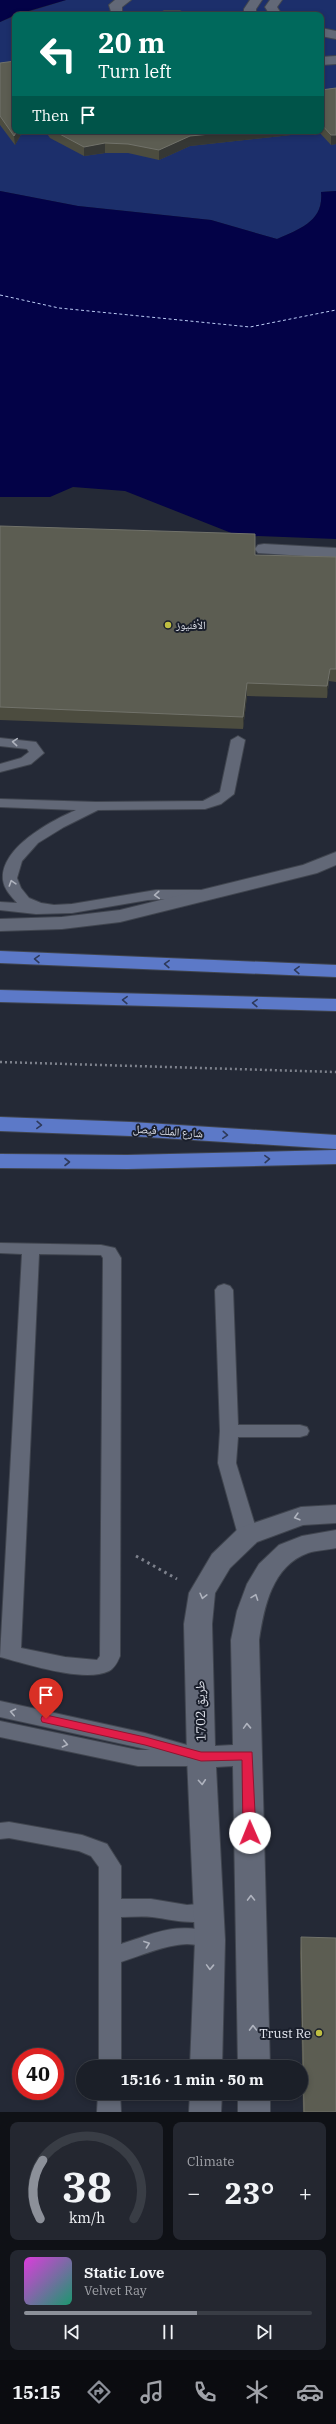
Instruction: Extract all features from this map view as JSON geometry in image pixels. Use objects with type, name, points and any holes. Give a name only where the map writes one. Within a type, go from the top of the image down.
[{"type":"highway","points":[[0,957],[336,971]]},
{"type":"highway","points":[[0,996],[336,1005]]},
{"type":"highway","name":"شارع الملك فيصل","points":[[0,1124],[130,1128],[336,1142]]},
{"type":"highway","points":[[0,1162],[127,1162],[336,1157]]},
{"type":"street","points":[[117,12],[115,5],[125,0]]},
{"type":"street","points":[[250,12],[256,0]]},
{"type":"street","points":[[274,12],[271,7],[276,0]]},
{"type":"street","points":[[324,33],[336,35]]},
{"type":"street","points":[[324,62],[336,60]]},
{"type":"street","points":[[264,550],[336,553]]},
{"type":"street","points":[[0,925],[62,923],[99,919],[148,910],[310,869],[336,858]]},
{"type":"street","points":[[0,935],[65,934],[128,926],[336,876]]},
{"type":"street","name":"طريق 1702","points":[[206,2060],[210,1912],[201,1757],[198,1624],[202,1592],[221,1561],[248,1535],[301,1516],[336,1514]]},
{"type":"street","points":[[254,2060],[245,1640],[250,1611],[261,1580],[281,1557],[302,1545],[336,1539]]},
{"type":"street","points":[[201,1757],[248,1755]]},
{"type":"street","points":[[205,2112],[206,2100]]},
{"type":"street","points":[[254,2100],[254,2112]]},
{"type":"lane","points":[[0,803],[96,806],[205,805],[216,801],[227,794],[238,740]]},
{"type":"lane","points":[[0,742],[32,745],[37,753],[26,761],[0,768]]},
{"type":"lane","points":[[42,908],[29,904],[16,894],[10,881],[11,868],[16,859],[43,832],[96,806]]},
{"type":"lane","points":[[0,906],[25,910],[42,908],[66,909],[140,896],[210,894]]},
{"type":"lane","points":[[0,1248],[31,1248],[101,1250],[109,1252],[112,1258],[110,1656],[108,1662],[96,1668],[6,1651],[31,1248]]},
{"type":"lane","points":[[224,1290],[229,1431],[227,1463],[248,1535]]},
{"type":"lane","points":[[229,1431],[300,1431]]},
{"type":"lane","points":[[0,1709],[145,1741],[201,1757]]},
{"type":"lane","points":[[0,1729],[138,1758],[201,1757]]},
{"type":"lane","points":[[0,1831],[10,1830],[82,1843],[99,1850],[110,1866],[110,2060]]},
{"type":"lane","points":[[110,1908],[151,1908],[187,1914],[210,1912]]},
{"type":"lane","points":[[110,1958],[171,1937],[189,1936],[210,1940]]},
{"type":"lane","points":[[109,2100],[109,2112]]},
{"type":"path","points":[[0,1062],[336,1072]]},
{"type":"path","points":[[111,1543],[202,1592]]},
{"type":"shaded area","points":[[0,0],[66,0],[25,12],[12,12],[12,16],[0,22]]},
{"type":"shaded area","points":[[66,0],[336,0],[336,191],[321,192],[319,210],[309,223],[294,232],[277,239],[211,220],[78,206],[0,191],[0,22],[12,17],[12,134],[324,134],[324,12],[28,12]]},
{"type":"shaded area","points":[[0,191],[78,206],[211,220],[277,239],[294,232],[309,223],[319,210],[321,192],[336,191],[336,539],[258,536],[244,538],[125,491],[73,487],[50,497],[0,497]]},
{"type":"building","points":[[12,61],[12,133],[0,116],[0,63]]},
{"type":"building","points":[[336,88],[336,135],[331,135],[324,127],[324,90]]},
{"type":"building","points":[[60,134],[210,134],[190,136],[159,150],[128,144],[105,143],[84,147]]},
{"type":"building","name":"الأفنيوز","points":[[0,526],[255,534],[255,555],[336,557],[336,669],[330,669],[327,686],[247,683],[243,717],[0,707]]},
{"type":"building","name":"Trust Re","points":[[301,1937],[336,1938],[336,2112],[304,2112],[304,2100],[308,2100],[308,2060],[303,2060]]},
{"type":"ferry route","points":[[0,295],[59,308],[250,327],[336,310]]},
{"type":"place","name":"الأفنيوز","points":[[168,625]]},
{"type":"place","name":"Trust Re","points":[[319,2033]]},
{"type":"route","points":[[46,1719],[145,1741],[201,1757],[248,1755],[250,1833]]}]
